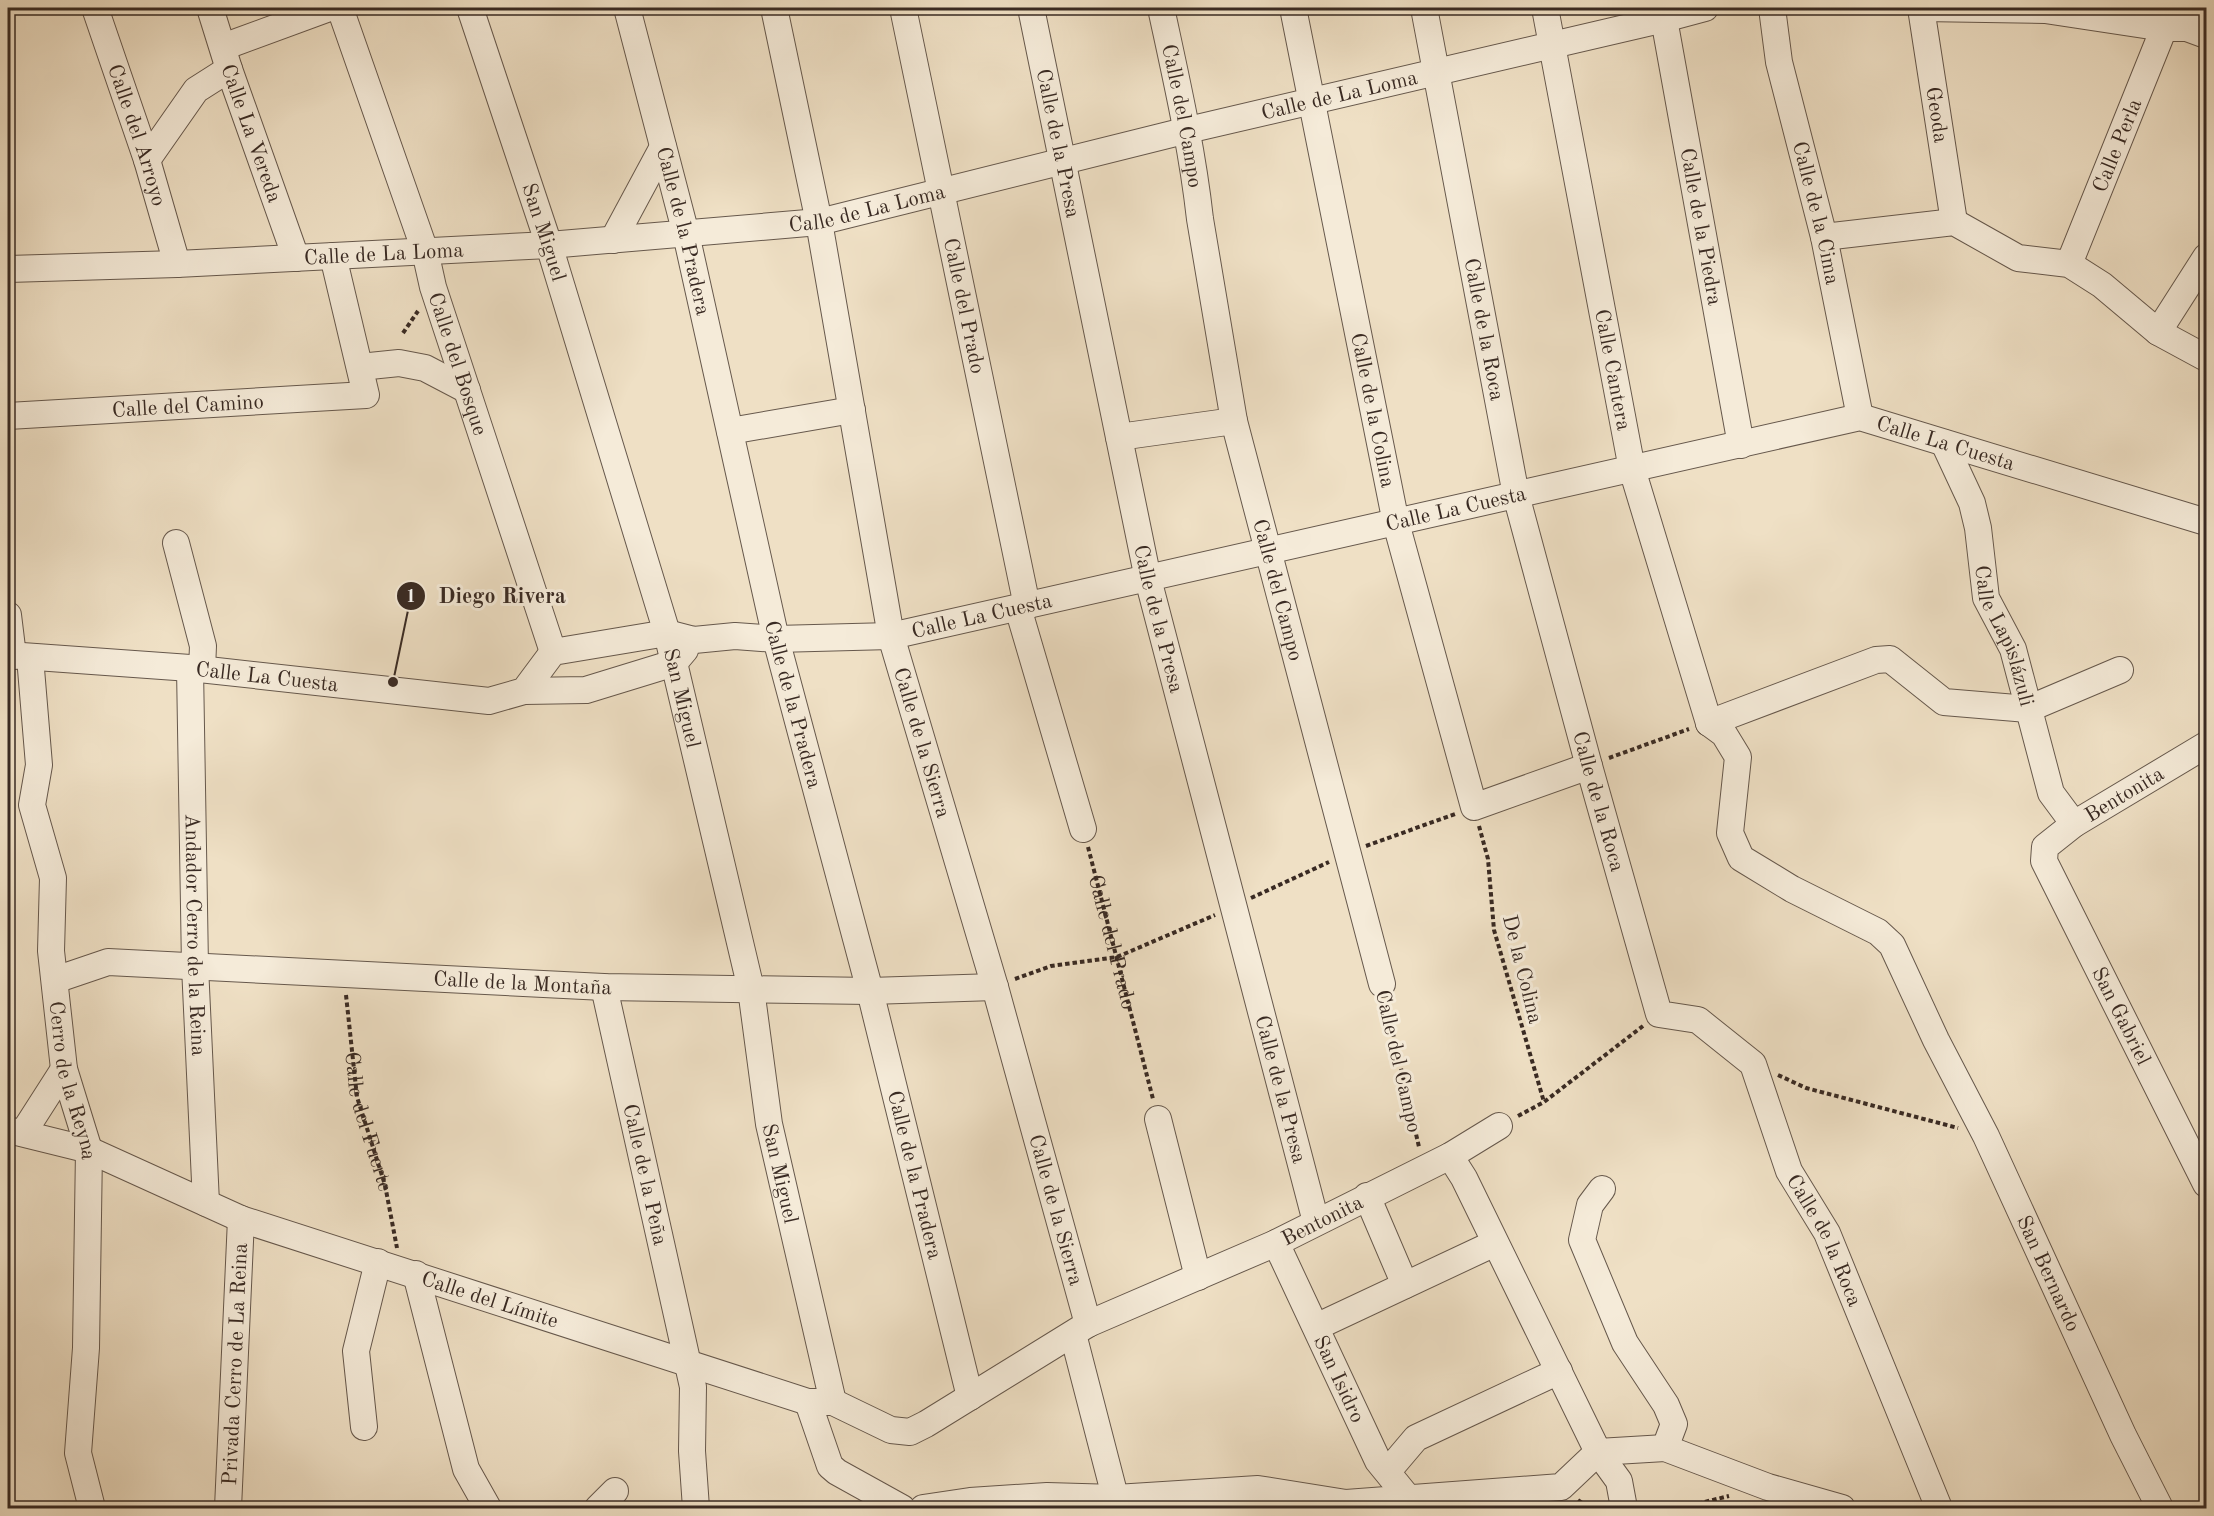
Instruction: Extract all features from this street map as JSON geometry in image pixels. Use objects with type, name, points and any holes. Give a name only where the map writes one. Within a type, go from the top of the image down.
[{"type":"street","name":"Calle del Arroyo","points":[[95,8],[147,160],[177,264]]},
{"type":"street","name":"Calle La Vereda","points":[[210,8],[296,258]]},
{"type":"street","points":[[147,160],[196,90],[226,58],[329,8]]},
{"type":"street","name":"Calle del Bosque","points":[[340,8],[425,251],[433,287],[553,652]]},
{"type":"street","name":"San Miguel","points":[[470,8],[549,245],[667,633],[751,989],[768,1124],[833,1402]]},
{"type":"street","name":"Calle de la Pradera","points":[[627,8],[686,234],[776,639],[870,991],[970,1397]]},
{"type":"street","name":"Calle de la Sierra","points":[[774,8],[819,222],[891,636],[995,987],[1081,1329],[1117,1503]]},
{"type":"street","name":"Calle del Prado","points":[[903,8],[1023,607],[1083,829]]},
{"type":"street","name":"Calle de la Presa","points":[[1031,8],[1148,579],[1316,1222]]},
{"type":"street","name":"Calle del Campo","points":[[1161,8],[1188,130],[1198,190],[1200,219],[1234,421],[1382,984]]},
{"type":"street","name":"Calle de la Colina","points":[[1293,8],[1396,523],[1474,807]]},
{"type":"street","name":"Calle de la Roca","points":[[1424,8],[1516,495],[1588,766],[1659,1014]]},
{"type":"street","name":"Calle Cantera","points":[[1545,8],[1632,469],[1709,723]]},
{"type":"street","name":"Calle de La Loma","points":[[8,269],[177,264],[549,245],[819,222],[1063,160],[1552,45],[1663,14],[1705,8]]},
{"type":"street","name":"Calle de la Cima","points":[[1772,8],[1779,62],[1824,237],[1860,417]]},
{"type":"street","points":[[1921,8],[2045,10],[2188,25]]},
{"type":"street","name":"Geoda","points":[[1921,8],[1954,222]]},
{"type":"street","name":"Calle de la Piedra","points":[[1663,14],[1741,445]]},
{"type":"street","name":"Calle Perla","points":[[2069,264],[2188,25]]},
{"type":"street","points":[[613,240],[663,147]]},
{"type":"street","points":[[1824,237],[1954,222],[2018,258],[2069,264],[2102,285],[2158,332],[2206,358]]},
{"type":"street","points":[[333,256],[360,367],[399,363],[425,368],[467,390]]},
{"type":"street","points":[[2158,332],[2206,257]]},
{"type":"street","name":"Calle del Camino","points":[[8,416],[366,395],[360,367]]},
{"type":"street","points":[[730,431],[852,410]]},
{"type":"street","name":"Calle La Cuesta","points":[[553,652],[667,633],[694,640],[735,636],[776,639],[891,636],[1860,417],[2206,522]]},
{"type":"street","points":[[1119,437],[1234,421]]},
{"type":"street","name":"Calle Lapislázuli","points":[[1944,443],[1972,503],[1978,528],[1986,598],[2013,649],[2051,793],[2073,824]]},
{"type":"street","name":"Andador Cerro de la Reina","points":[[176,543],[203,646],[196,669],[195,966],[206,1203]]},
{"type":"street","name":"Cerro de la Reyna","points":[[8,615],[39,765],[32,805],[53,878],[51,951],[64,1069],[89,1150],[86,1348],[78,1453],[92,1509]]},
{"type":"street","points":[[674,663],[694,640]]},
{"type":"street","points":[[524,691],[553,652]]},
{"type":"street","name":"Calle La Cuesta","points":[[17,656],[196,669],[489,701],[524,691],[586,690],[674,663]]},
{"type":"street","points":[[1709,723],[1876,660],[1890,659],[1944,702],[2028,709],[2120,670]]},
{"type":"street","name":"San Bernardo","points":[[1709,723],[1724,734],[1738,757],[1730,833],[1741,858],[1792,889],[1878,932],[1892,945],[1936,1040],[1986,1136],[2123,1435],[2160,1509]]},
{"type":"street","name":"Bentonita","points":[[2045,847],[2073,824],[2206,745]]},
{"type":"street","points":[[1474,807],[1588,766]]},
{"type":"street","name":"San Gabriel","points":[[2045,847],[2044,861],[2206,1184]]},
{"type":"street","name":"Calle de la Montaña","points":[[55,980],[108,962],[604,987],[870,991],[995,987]]},
{"type":"street","name":"Calle de la Peña","points":[[604,987],[693,1387],[692,1451],[696,1509]]},
{"type":"street","points":[[1659,1014],[1698,1020],[1753,1064]]},
{"type":"street","name":"Calle de la Roca","points":[[1753,1064],[1789,1171],[1827,1233],[1939,1509]]},
{"type":"street","points":[[15,1132],[64,1069]]},
{"type":"street","points":[[1158,1119],[1198,1277]]},
{"type":"street","name":"Bentonita","points":[[970,1397],[1081,1329],[1276,1243],[1450,1156],[1499,1126]]},
{"type":"street","name":"Calle del Límite","points":[[15,1132],[89,1150],[241,1219],[808,1402],[833,1402],[891,1430],[910,1431],[970,1397]]},
{"type":"street","points":[[1450,1156],[1464,1178],[1598,1452],[1619,1480],[1624,1509]]},
{"type":"street","points":[[1602,1189],[1590,1205],[1582,1240],[1625,1343],[1666,1405],[1674,1424],[1665,1448]]},
{"type":"street","points":[[1367,1196],[1406,1285]]},
{"type":"street","name":"Privada Cerro de La Reina","points":[[228,1509],[241,1219]]},
{"type":"street","name":"San Isidro","points":[[1276,1243],[1383,1466],[1410,1504]]},
{"type":"street","points":[[1316,1327],[1495,1243]]},
{"type":"street","points":[[364,1427],[356,1351],[398,1268]]},
{"type":"street","points":[[398,1268],[466,1469],[488,1509]]},
{"type":"street","points":[[1346,1503],[1365,1491],[1383,1466],[1416,1438],[1559,1371]]},
{"type":"street","points":[[808,1402],[830,1466],[902,1509]]},
{"type":"street","points":[[923,1509],[1047,1496],[1117,1503],[1260,1499],[1410,1504],[1561,1487],[1598,1452],[1665,1448],[1767,1487],[1842,1509]]},
{"type":"path","points":[[1588,766],[1644,744],[1709,723]]},
{"type":"path","name":"De la Colina","points":[[1474,807],[1488,859],[1494,930],[1544,1102]]},
{"type":"path","name":"Calle del Prado","points":[[1083,829],[1158,1119]]},
{"type":"path","name":"Calle del Fuerte","points":[[344,973],[357,1097],[385,1185],[398,1268]]},
{"type":"path","name":"Calle del Campo","points":[[1382,984],[1423,1168]]},
{"type":"path","points":[[1499,1126],[1544,1102],[1659,1014]]},
{"type":"path","points":[[1753,1064],[1806,1088],[1986,1136]]},
{"type":"path","points":[[1668,1509],[1731,1496]]},
{"type":"place","name":"Diego Rivera","points":[[393,682]]}]
